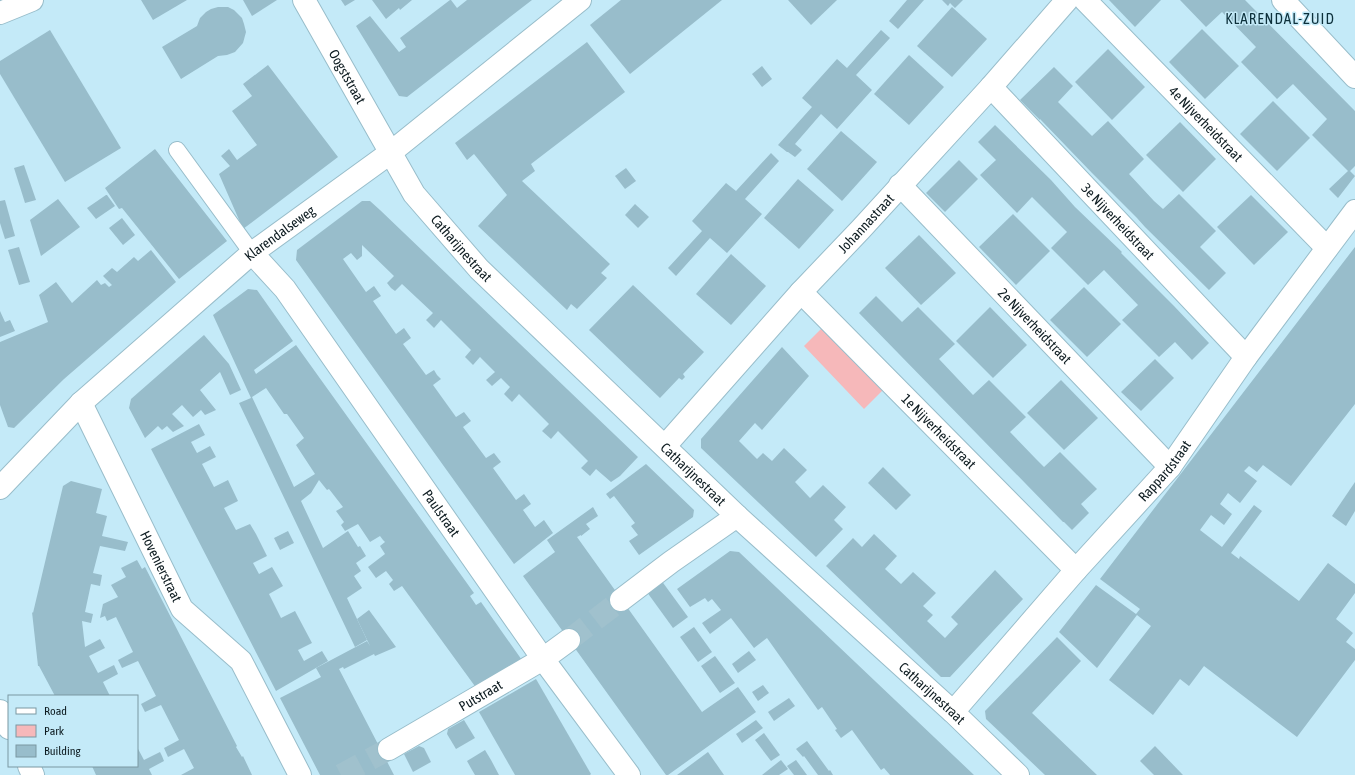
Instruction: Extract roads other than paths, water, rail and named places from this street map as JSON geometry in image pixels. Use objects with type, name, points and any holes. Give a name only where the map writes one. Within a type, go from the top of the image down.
[{"type":"street","points":[[0,13],[32,0]]},
{"type":"street","name":"Oogststraat","points":[[304,0],[390,153]]},
{"type":"street","name":"Klarendalseweg","points":[[0,487],[81,403],[252,253],[390,153],[580,0]]},
{"type":"street","name":"Johannastraat","points":[[665,446],[801,292],[991,87],[1066,0]]},
{"type":"street","name":"4e Nijverheidstraat","points":[[1086,0],[1327,248]]},
{"type":"street","points":[[1283,0],[1355,77]]},
{"type":"street","name":"3e Nijverheidstraat","points":[[991,87],[1246,357]]},
{"type":"street","name":"Catharijnestraat","points":[[390,153],[414,194],[479,269],[737,516],[953,712],[1018,775]]},
{"type":"street","name":"2e Nijverheidstraat","points":[[900,185],[1170,467]]},
{"type":"street","name":"Rappardstraat","points":[[953,712],[1076,570],[1170,467],[1246,357],[1355,211]]},
{"type":"street","name":"Paulstraat","points":[[252,253],[285,289],[544,659],[629,775]]},
{"type":"street","name":"1e Nijverheidstraat","points":[[801,292],[1076,570]]},
{"type":"street","name":"Hovenierstraat","points":[[81,403],[182,609],[241,661],[300,775]]},
{"type":"street","points":[[621,600],[671,562],[737,516]]},
{"type":"street","name":"Putstraat","points":[[389,749],[544,659],[569,640]]},
{"type":"street","points":[[0,711],[8,726]]},
{"type":"lane","points":[[177,150],[252,253]]},
{"type":"tunnel","points":[[569,640],[621,600]]},
{"type":"tunnel","points":[[341,775],[389,749]]},
{"type":"district","name":"KLARENDAL-ZUID","points":[[1280,18]]}]
